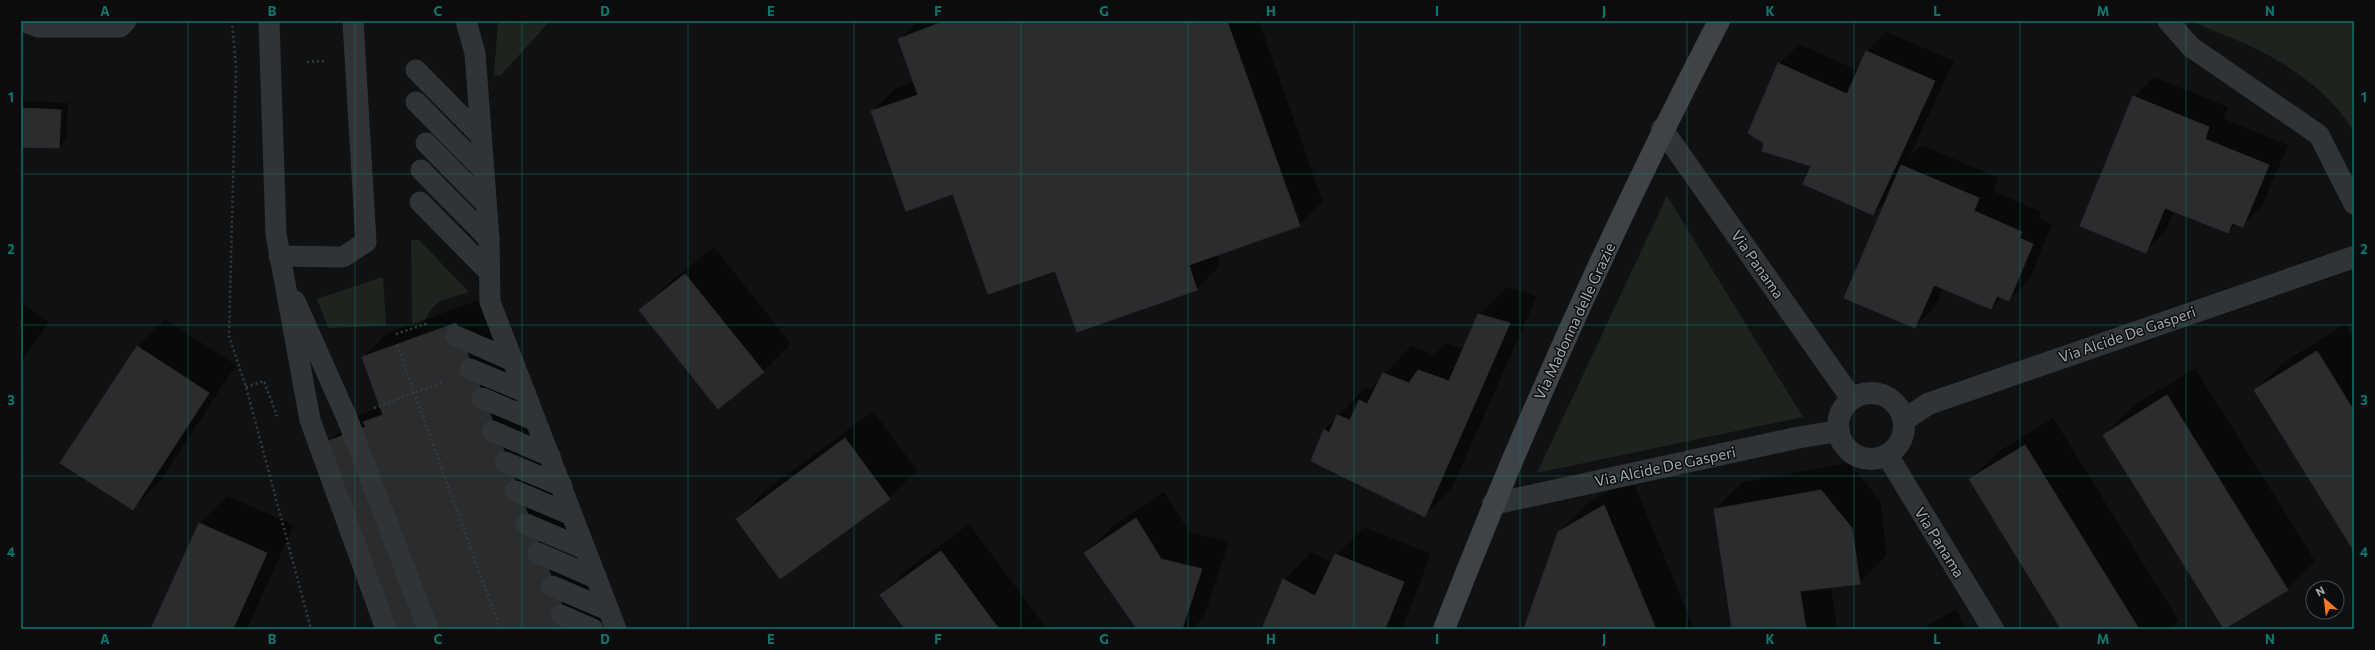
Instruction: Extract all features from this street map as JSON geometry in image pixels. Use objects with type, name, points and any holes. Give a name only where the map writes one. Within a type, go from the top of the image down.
[{"type":"main road","name":"Via Madonna delle Grazie","points":[[1444,629],[1492,504],[1562,344],[1662,130],[1719,21]]},
{"type":"street","name":"Via Panama","points":[[1662,130],[1852,399]]},
{"type":"street","name":"Via Alcide De Gasperi","points":[[1904,420],[1928,404],[2354,257]]},
{"type":"street","points":[[1873,393],[1883,395],[1893,401],[1900,410],[1904,420],[1905,430],[1896,449],[1887,455],[1872,459],[1857,456],[1848,450],[1839,431],[1841,413],[1852,399],[1873,393]]},
{"type":"street","name":"Via Alcide De Gasperi","points":[[1492,504],[1793,439],[1839,431]]},
{"type":"street","name":"Via Panama","points":[[1887,455],[1994,629]]},
{"type":"lane","points":[[22,21],[39,27],[120,27],[126,21]]},
{"type":"lane","points":[[269,21],[276,234],[310,420],[386,629]]},
{"type":"lane","points":[[280,262],[343,257],[366,242],[353,21]]},
{"type":"lane","points":[[466,21],[475,53],[489,239],[490,302],[616,629]]},
{"type":"lane","points":[[2168,21],[2191,47],[2320,135],[2354,204]]},
{"type":"lane","points":[[416,70],[481,136]]},
{"type":"lane","points":[[416,102],[484,171]]},
{"type":"lane","points":[[426,143],[486,204]]},
{"type":"lane","points":[[421,170],[489,239]]},
{"type":"lane","points":[[420,202],[489,272]]},
{"type":"lane","points":[[280,262],[347,418],[428,629]]},
{"type":"lane","points":[[456,336],[513,361]]},
{"type":"lane","points":[[470,369],[525,392]]},
{"type":"lane","points":[[482,398],[536,421]]},
{"type":"lane","points":[[492,431],[550,456]]},
{"type":"lane","points":[[505,462],[562,486]]},
{"type":"lane","points":[[515,491],[572,515]]},
{"type":"lane","points":[[526,524],[585,549]]},
{"type":"lane","points":[[538,553],[596,578]]},
{"type":"lane","points":[[552,586],[608,610]]},
{"type":"lane","points":[[561,615],[593,629]]},
{"type":"path","points":[[232,21],[236,67],[228,336],[246,387],[311,629]]},
{"type":"path","points":[[307,62],[328,61]]},
{"type":"path","points":[[397,345],[500,629]]},
{"type":"path","points":[[246,387],[264,381],[278,418]]},
{"type":"path","points":[[367,410],[414,393]]},
{"type":"shaded area","points":[[498,21],[549,22],[501,75],[494,76]]},
{"type":"shaded area","points":[[2194,21],[2354,21],[2354,133],[2345,118],[2333,104],[2320,91],[2290,68],[2257,49]]},
{"type":"shaded area","points":[[1667,196],[1803,417],[1537,473]]},
{"type":"shaded area","points":[[411,240],[419,240],[469,292],[441,301],[432,309],[424,323],[412,325]]},
{"type":"shaded area","points":[[383,277],[386,326],[328,328],[317,299]]},
{"type":"building","points":[[945,21],[1227,21],[1300,226],[1189,265],[1197,290],[1077,332],[1055,271],[988,294],[953,194],[906,211],[871,111],[918,95],[898,39]]},
{"type":"building","points":[[1866,51],[1935,81],[1873,215],[1803,184],[1811,166],[1762,151],[1764,143],[1748,133],[1778,63],[1847,94]]},
{"type":"building","points":[[2133,96],[2209,127],[2205,139],[2269,165],[2243,227],[2232,223],[2228,233],[2165,208],[2146,253],[2080,226]]},
{"type":"building","points":[[21,108],[61,110],[59,148],[21,147]]},
{"type":"building","points":[[1901,165],[1979,198],[1974,211],[2022,232],[2019,238],[2033,244],[2009,301],[1997,296],[1991,309],[1934,285],[1915,328],[1844,298]]},
{"type":"building","points":[[685,274],[764,372],[718,409],[639,310]]},
{"type":"building","points":[[1478,314],[1510,323],[1425,517],[1311,461],[1324,429],[1329,433],[1337,415],[1350,420],[1359,400],[1367,404],[1383,373],[1409,383],[1418,370],[1449,381]]},
{"type":"building","points":[[456,323],[572,629],[396,629],[328,441],[366,427],[363,422],[383,415],[362,357]]},
{"type":"building","points":[[137,346],[209,393],[133,510],[60,463]]},
{"type":"building","points":[[2317,351],[2354,411],[2354,551],[2254,390]]},
{"type":"building","points":[[2167,395],[2288,590],[2224,629],[2103,435]]},
{"type":"building","points":[[845,438],[890,499],[780,579],[736,519]]},
{"type":"building","points":[[2025,445],[2139,629],[2061,629],[1969,479]]},
{"type":"building","points":[[1821,490],[1852,528],[1860,584],[1800,591],[1806,629],[1732,629],[1714,509]]},
{"type":"building","points":[[1604,505],[1656,629],[1524,629],[1558,532]]},
{"type":"building","points":[[1136,518],[1161,559],[1202,569],[1182,629],[1137,629],[1084,553]]},
{"type":"building","points":[[199,523],[267,553],[233,629],[151,629]]},
{"type":"building","points":[[941,551],[999,629],[905,629],[880,595]]},
{"type":"building","points":[[1335,554],[1404,582],[1385,629],[1262,629],[1283,579],[1315,596]]}]
